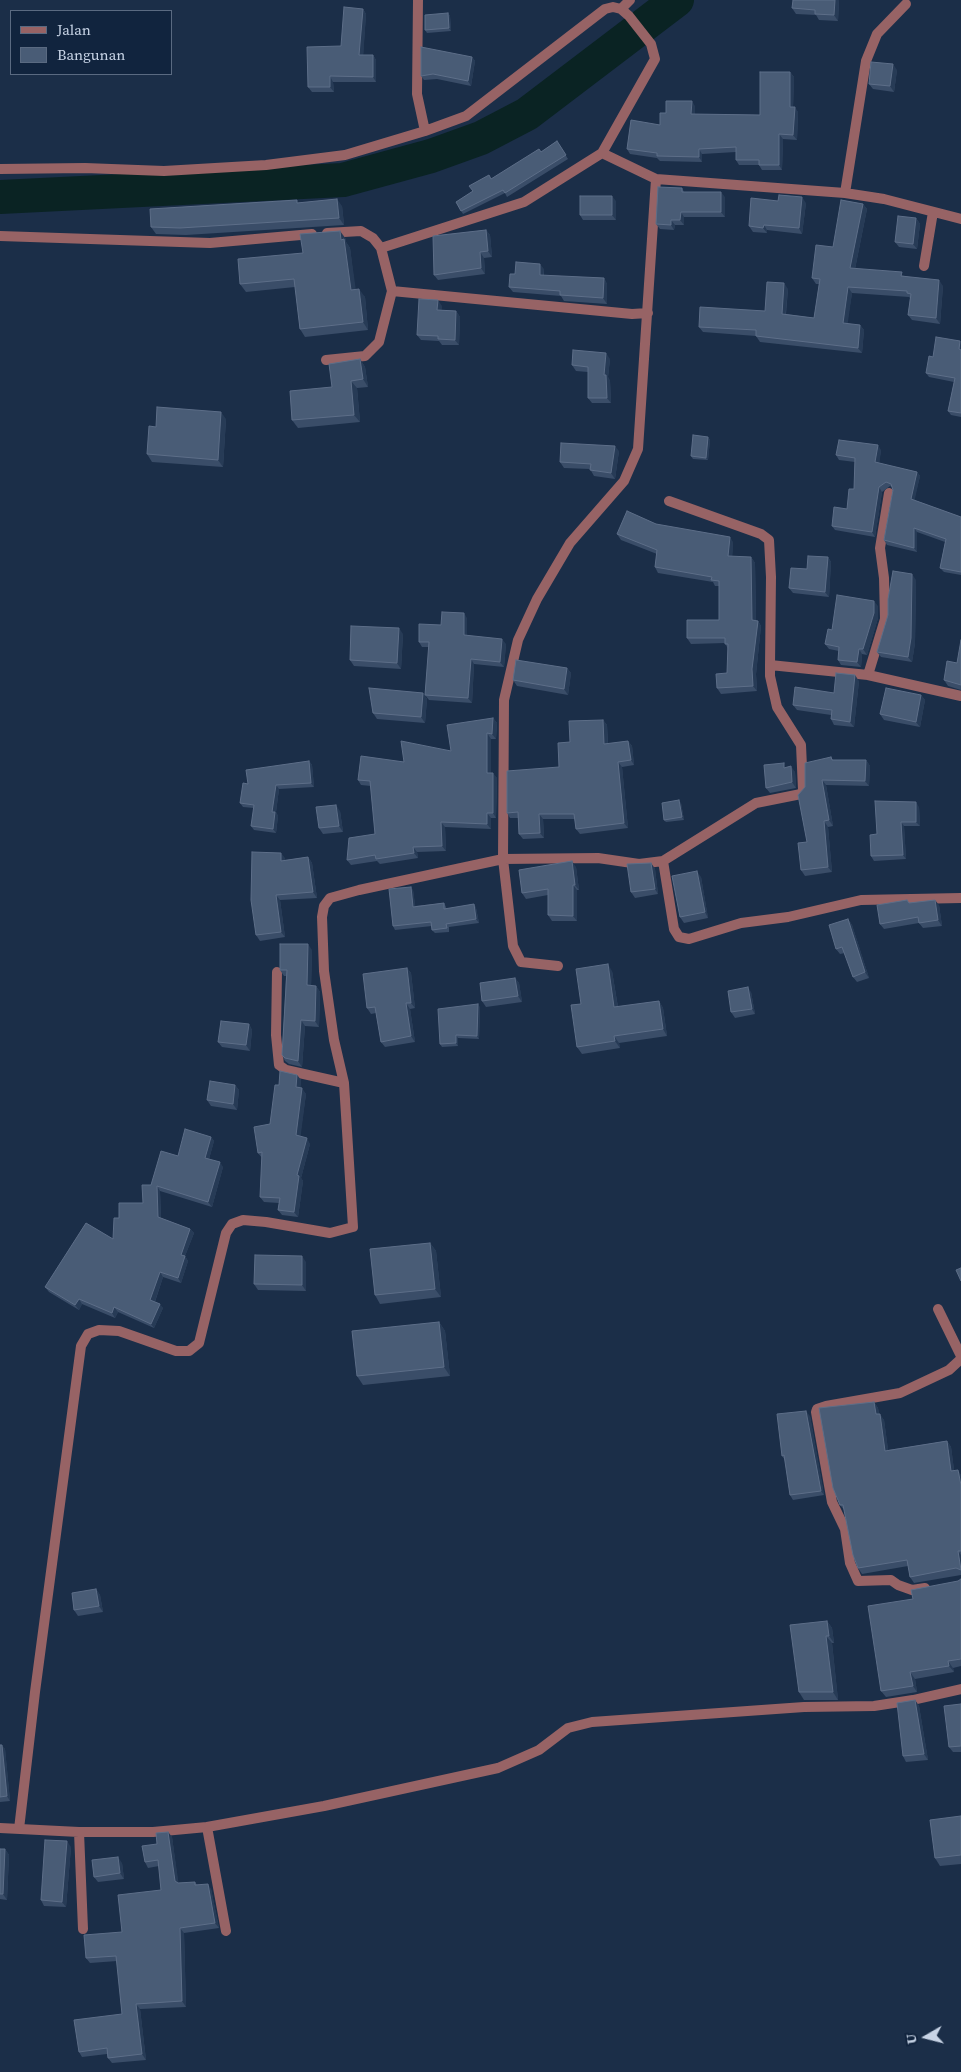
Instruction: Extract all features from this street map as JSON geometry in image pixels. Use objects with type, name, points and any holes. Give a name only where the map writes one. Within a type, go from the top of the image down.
[{"type":"street","points":[[418,0],[417,94],[425,131]]},
{"type":"street","points":[[621,9],[630,0]]},
{"type":"street","points":[[845,193],[866,61],[876,34],[906,4]]},
{"type":"street","points":[[0,169],[85,168],[164,171],[266,165],[345,155],[425,131],[466,116],[605,9],[613,7],[621,9],[629,16],[652,44],[655,58],[602,153],[524,202],[381,248]]},
{"type":"street","points":[[602,153],[656,180],[845,193],[884,199],[961,219]]},
{"type":"street","points":[[558,966],[521,962],[513,946],[503,859],[504,700],[518,640],[537,599],[570,543],[624,481],[638,449],[656,180]]},
{"type":"street","points":[[924,266],[933,212]]},
{"type":"street","points":[[0,236],[210,243],[361,231],[373,238],[381,248],[392,291],[379,342],[365,356],[326,360]]},
{"type":"street","points":[[392,291],[632,314],[648,313]]},
{"type":"street","points":[[868,675],[885,619],[884,578],[880,548],[889,493]]},
{"type":"street","points":[[19,1829],[35,1692],[81,1346],[88,1334],[99,1330],[119,1331],[176,1351],[189,1352],[199,1344],[226,1233],[232,1224],[244,1220],[266,1222],[330,1233],[353,1227],[344,1083],[334,1040],[324,971],[322,916],[324,906],[330,898],[503,859],[598,858],[639,864],[663,861],[712,833],[756,803],[801,794],[804,783],[801,744],[777,707],[770,676],[771,568],[769,540],[761,534],[669,501]]},
{"type":"street","points":[[770,665],[868,675],[961,696]]},
{"type":"street","points":[[663,861],[674,929],[679,938],[689,938],[742,923],[788,916],[861,900],[903,897],[961,898]]},
{"type":"street","points":[[277,972],[276,1035],[279,1065],[286,1070],[344,1083]]},
{"type":"street","points":[[937,1586],[912,1590],[898,1585],[891,1580],[858,1582],[850,1562],[845,1529],[832,1502],[816,1412],[817,1409],[826,1406],[900,1394],[949,1370],[961,1358],[938,1309]]},
{"type":"street","points":[[0,1828],[79,1832],[153,1832],[207,1828],[324,1806],[498,1768],[539,1750],[568,1728],[592,1722],[804,1707],[874,1706],[913,1700],[961,1689]]},
{"type":"street","points":[[207,1828],[226,1931]]},
{"type":"street","points":[[79,1832],[84,1929]]},
{"type":"building","points":[[793,0],[835,0],[834,15],[815,14],[815,10],[792,8]]},
{"type":"building","points":[[344,7],[363,9],[359,55],[373,55],[373,77],[330,76],[330,87],[308,87],[307,47],[341,46]]},
{"type":"building","points":[[448,13],[449,28],[425,30],[425,15]]},
{"type":"building","points":[[421,47],[472,57],[468,81],[433,74],[421,76]]},
{"type":"building","points":[[871,62],[893,64],[890,86],[869,84]]},
{"type":"building","points":[[760,72],[790,72],[790,107],[795,107],[793,135],[779,134],[779,165],[759,165],[759,160],[736,160],[736,147],[699,149],[699,157],[657,156],[657,153],[627,149],[631,120],[660,125],[660,113],[666,113],[666,101],[692,101],[691,114],[760,115]]},
{"type":"building","points":[[557,141],[566,155],[505,193],[503,190],[461,211],[456,202],[473,191],[469,186],[489,175],[491,179],[539,149],[541,152]]},
{"type":"building","points":[[658,187],[682,188],[682,192],[721,192],[721,212],[681,212],[680,220],[671,220],[671,225],[656,224]]},
{"type":"building","points":[[779,195],[802,197],[799,228],[764,225],[763,228],[749,226],[751,198],[778,201]]},
{"type":"building","points":[[580,196],[612,196],[612,215],[580,215]]},
{"type":"building","points":[[337,199],[339,218],[180,228],[151,227],[150,209],[297,200],[297,203]]},
{"type":"building","points":[[841,200],[863,204],[850,268],[902,272],[901,276],[939,280],[936,318],[908,315],[911,294],[907,293],[907,291],[848,287],[843,323],[860,325],[858,348],[756,336],[756,330],[699,327],[700,307],[765,311],[767,282],[784,283],[782,314],[814,318],[820,279],[812,278],[816,245],[833,247]]},
{"type":"building","points":[[898,216],[916,218],[913,244],[895,242]]},
{"type":"building","points":[[486,230],[488,251],[480,252],[481,268],[434,275],[433,236]]},
{"type":"building","points":[[340,231],[341,240],[344,239],[351,290],[359,289],[363,322],[300,329],[294,279],[240,284],[238,259],[303,253],[300,234]]},
{"type":"building","points":[[516,262],[540,264],[540,275],[604,278],[603,298],[560,295],[560,291],[509,287],[510,274],[515,274]]},
{"type":"building","points":[[419,299],[438,300],[437,310],[456,311],[455,340],[438,339],[438,336],[417,335]]},
{"type":"building","points":[[936,337],[960,341],[961,413],[948,411],[955,378],[926,373],[929,356],[933,357]]},
{"type":"building","points":[[573,350],[606,353],[604,375],[606,375],[607,398],[588,398],[588,367],[572,365]]},
{"type":"building","points":[[360,359],[363,379],[351,381],[354,415],[292,420],[290,391],[332,387],[329,364]]},
{"type":"building","points":[[157,407],[221,412],[218,460],[147,454],[149,426],[156,427]]},
{"type":"building","points":[[693,435],[708,437],[706,458],[691,456]]},
{"type":"building","points":[[839,440],[878,445],[875,462],[917,472],[911,499],[961,517],[961,572],[940,568],[946,539],[914,528],[914,548],[884,540],[893,490],[891,484],[886,482],[879,487],[872,532],[832,526],[834,507],[847,509],[849,489],[854,489],[855,458],[836,455]]},
{"type":"building","points":[[561,443],[615,446],[611,473],[590,470],[591,464],[560,462]]},
{"type":"building","points":[[627,511],[656,524],[730,537],[728,556],[751,557],[752,620],[758,621],[752,669],[753,686],[717,688],[716,674],[727,673],[728,644],[725,644],[725,638],[687,638],[687,620],[719,620],[719,581],[711,580],[712,577],[655,567],[657,550],[617,534]]},
{"type":"building","points":[[808,556],[828,557],[825,592],[789,588],[791,568],[807,569]]},
{"type":"building","points":[[893,571],[912,574],[911,638],[908,657],[877,652],[888,615],[888,599]]},
{"type":"building","points":[[837,595],[874,601],[874,613],[863,649],[859,649],[857,662],[838,660],[839,647],[825,644],[828,629],[832,630]]},
{"type":"building","points":[[442,612],[464,613],[464,635],[502,639],[500,662],[471,659],[468,698],[425,695],[429,642],[419,642],[419,624],[441,625]]},
{"type":"building","points":[[351,626],[399,628],[397,663],[350,660]]},
{"type":"building","points":[[961,640],[961,685],[944,680],[947,661],[957,663]]},
{"type":"building","points":[[516,660],[567,668],[564,689],[513,680]]},
{"type":"building","points":[[836,673],[855,675],[850,722],[831,719],[832,710],[793,705],[795,687],[834,693]]},
{"type":"building","points":[[369,688],[423,693],[421,717],[373,713]]},
{"type":"building","points":[[886,688],[921,695],[916,722],[880,714]]},
{"type":"building","points":[[493,718],[492,734],[487,733],[487,773],[493,773],[493,813],[487,813],[487,824],[441,822],[442,846],[413,847],[414,853],[376,859],[375,855],[347,860],[349,838],[375,834],[370,781],[358,780],[361,756],[404,762],[401,741],[451,751],[447,725]]},
{"type":"building","points":[[603,720],[604,744],[628,741],[631,760],[618,762],[624,823],[576,829],[574,814],[539,814],[540,833],[519,834],[518,812],[507,813],[507,771],[559,767],[558,743],[570,742],[569,721]]},
{"type":"building","points":[[831,757],[832,760],[866,760],[865,781],[822,780],[829,820],[824,821],[828,867],[801,870],[798,843],[807,842],[798,795],[805,787],[805,763]]},
{"type":"building","points":[[309,761],[311,783],[276,785],[272,812],[275,812],[273,829],[251,826],[254,805],[240,803],[243,783],[248,784],[246,770]]},
{"type":"building","points":[[784,763],[784,768],[791,766],[792,782],[766,788],[764,765]]},
{"type":"building","points":[[679,800],[682,817],[664,820],[662,803]]},
{"type":"building","points":[[875,801],[916,802],[916,822],[901,822],[903,855],[871,856],[870,835],[877,834]]},
{"type":"building","points":[[336,805],[339,826],[319,828],[316,807]]},
{"type":"building","points":[[252,852],[281,853],[281,861],[308,857],[313,892],[276,895],[281,932],[256,935],[251,900]]},
{"type":"building","points":[[572,861],[575,885],[573,885],[573,916],[548,915],[548,889],[522,893],[519,870]]},
{"type":"building","points":[[651,863],[655,889],[631,892],[627,864]]},
{"type":"building","points":[[697,871],[705,912],[680,917],[672,876]]},
{"type":"building","points":[[411,887],[413,907],[444,903],[444,909],[474,904],[476,919],[446,924],[447,928],[432,930],[431,922],[393,926],[389,889]]},
{"type":"building","points":[[907,900],[909,903],[935,900],[938,920],[919,923],[918,917],[880,924],[877,905]]},
{"type":"building","points":[[848,919],[865,972],[853,977],[842,947],[836,949],[829,925]]},
{"type":"building","points":[[280,944],[308,944],[307,985],[316,986],[315,1021],[301,1020],[298,1061],[285,1058],[282,1055],[287,970],[280,970]]},
{"type":"building","points":[[608,964],[614,1007],[659,1001],[663,1029],[614,1036],[615,1041],[577,1047],[571,1005],[581,1004],[576,969]]},
{"type":"building","points":[[407,968],[411,1003],[406,1003],[411,1036],[381,1042],[375,1007],[367,1008],[363,974]]},
{"type":"building","points":[[515,978],[518,996],[482,1001],[480,983]]},
{"type":"building","points":[[748,987],[752,1009],[731,1012],[728,991]]},
{"type":"building","points":[[478,1004],[477,1036],[456,1035],[456,1043],[440,1044],[438,1009]]},
{"type":"building","points":[[221,1021],[249,1024],[246,1045],[218,1042]]},
{"type":"building","points":[[280,1071],[297,1075],[296,1087],[302,1088],[296,1135],[307,1138],[297,1175],[299,1176],[294,1212],[278,1210],[280,1198],[260,1197],[262,1152],[258,1153],[254,1127],[270,1124],[275,1085],[279,1085]]},
{"type":"building","points":[[210,1081],[235,1085],[233,1104],[207,1100]]},
{"type":"building","points":[[185,1129],[211,1137],[205,1158],[220,1162],[208,1202],[157,1186],[158,1217],[190,1229],[181,1255],[185,1256],[178,1278],[160,1272],[150,1300],[160,1304],[151,1324],[114,1307],[112,1313],[79,1299],[75,1305],[45,1287],[86,1223],[113,1239],[114,1218],[119,1218],[119,1203],[143,1203],[142,1185],[151,1185],[161,1151],[178,1156]]},
{"type":"building","points":[[430,1243],[435,1289],[375,1295],[370,1249]]},
{"type":"building","points":[[255,1255],[302,1256],[302,1285],[254,1284]]},
{"type":"building","points":[[961,1268],[961,1281],[956,1270]]},
{"type":"building","points":[[439,1322],[444,1367],[357,1376],[352,1331]]},
{"type":"building","points":[[874,1402],[876,1414],[880,1414],[885,1451],[947,1441],[951,1471],[958,1470],[961,1485],[961,1551],[958,1551],[961,1570],[956,1568],[910,1577],[907,1560],[858,1568],[853,1555],[843,1505],[840,1505],[833,1488],[819,1408]]},
{"type":"building","points":[[806,1411],[821,1491],[790,1495],[784,1455],[782,1456],[777,1414]]},
{"type":"building","points":[[961,1579],[961,1659],[948,1661],[949,1666],[910,1672],[913,1686],[881,1691],[868,1606],[913,1599],[911,1590]]},
{"type":"building","points":[[96,1589],[99,1606],[74,1610],[72,1593]]},
{"type":"building","points":[[827,1621],[829,1636],[826,1636],[833,1692],[799,1692],[790,1625]]},
{"type":"building","points":[[915,1700],[924,1754],[903,1756],[897,1703]]},
{"type":"building","points":[[961,1704],[961,1746],[949,1747],[944,1706]]},
{"type":"building","points":[[0,1745],[2,1745],[7,1796],[0,1797]]},
{"type":"building","points":[[961,1816],[961,1855],[935,1858],[930,1820]]},
{"type":"building","points":[[168,1832],[175,1881],[178,1883],[195,1882],[195,1885],[208,1884],[215,1923],[180,1928],[182,2001],[136,2004],[142,2054],[108,2058],[107,2048],[79,2052],[74,2020],[122,2014],[116,1956],[86,1958],[84,1935],[122,1932],[118,1895],[161,1890],[158,1860],[145,1862],[142,1846],[157,1844],[156,1833]]},
{"type":"building","points":[[45,1840],[67,1841],[62,1902],[41,1900]]},
{"type":"building","points":[[0,1849],[5,1849],[3,1894],[0,1894]]},
{"type":"building","points":[[118,1857],[120,1873],[94,1877],[92,1860]]},
{"type":"waterway","points":[[0,197],[343,180],[431,156],[481,138],[527,114],[677,0]]}]
